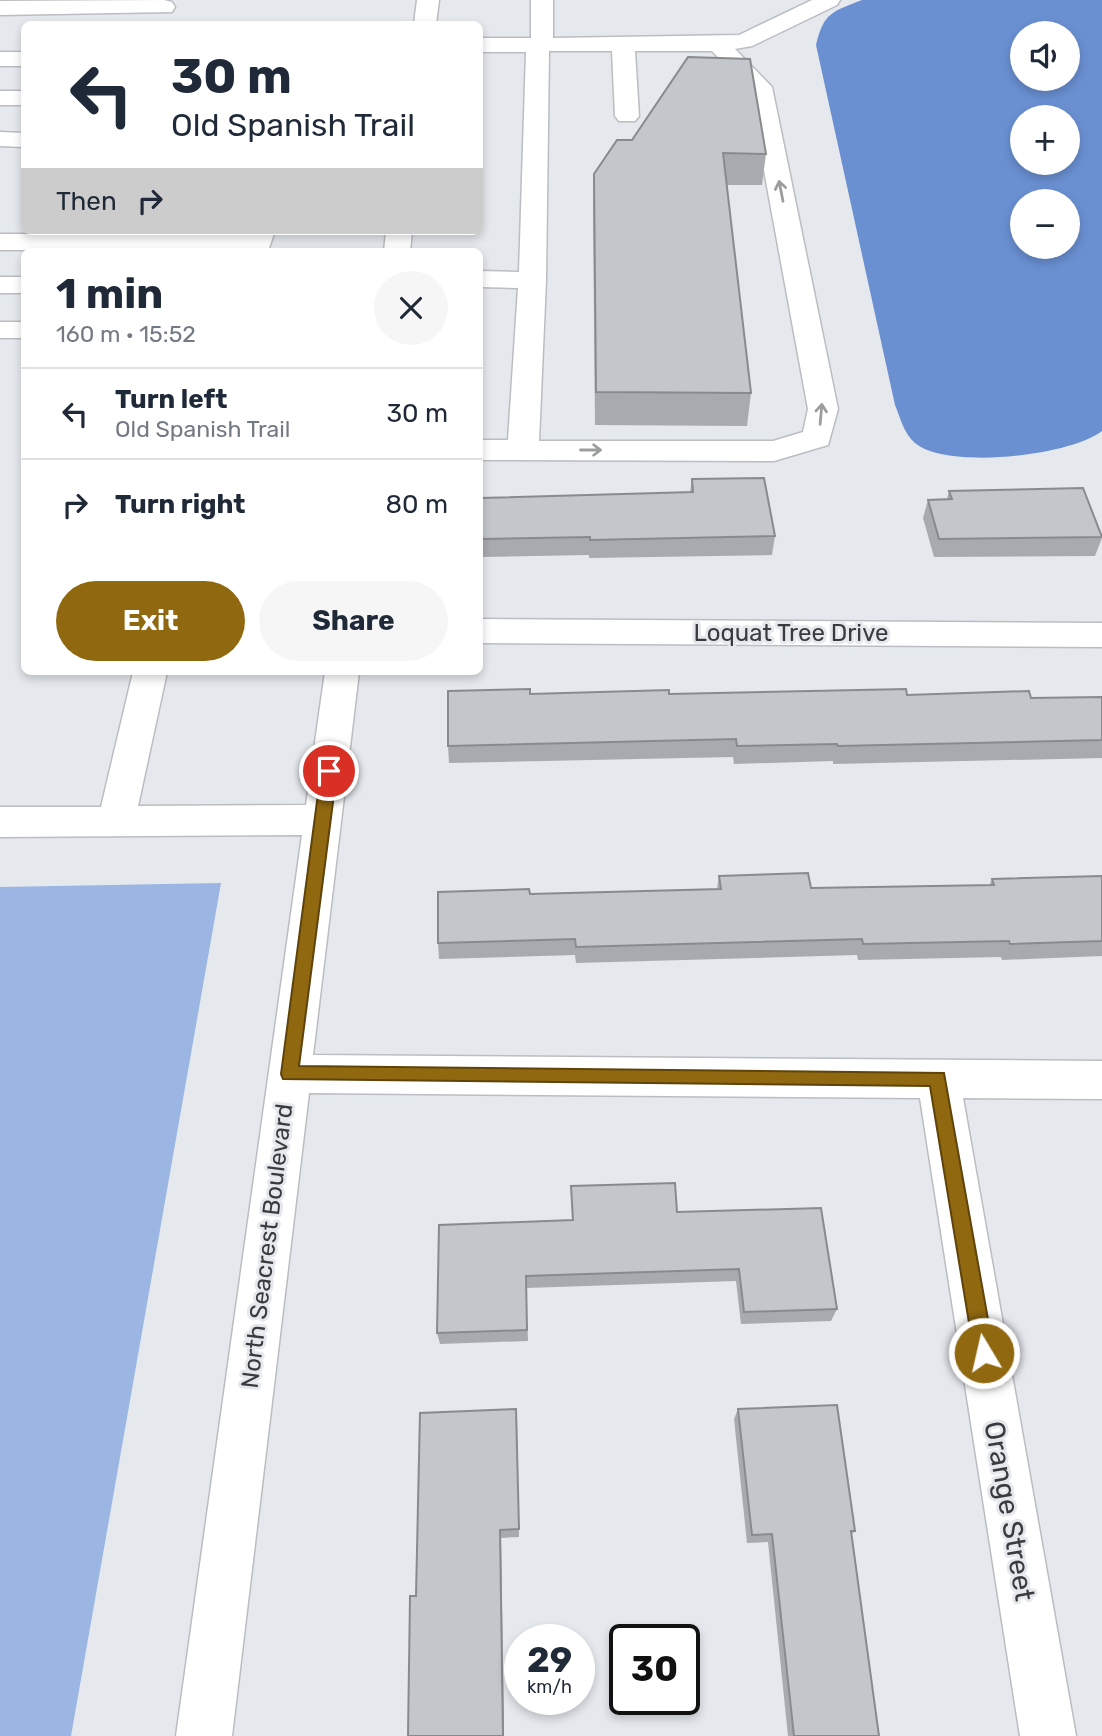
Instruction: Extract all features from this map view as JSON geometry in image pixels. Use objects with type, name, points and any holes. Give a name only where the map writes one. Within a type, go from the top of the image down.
[{"type":"street","points":[[425,21],[428,0]]},
{"type":"street","points":[[523,450],[532,280],[537,53],[543,34],[542,0]]},
{"type":"street","points":[[483,45],[718,44],[744,40],[829,0]]},
{"type":"street","points":[[0,8],[114,4],[162,10]]},
{"type":"street","points":[[623,44],[627,116]]},
{"type":"street","points":[[483,450],[775,451],[817,438],[823,409],[761,87],[718,44]]},
{"type":"street","points":[[0,59],[21,59]]},
{"type":"street","points":[[0,98],[21,98]]},
{"type":"street","points":[[0,139],[21,139]]},
{"type":"street","points":[[0,242],[260,242],[261,235]]},
{"type":"street","points":[[483,279],[532,280]]},
{"type":"street","points":[[0,285],[21,285]]},
{"type":"street","points":[[0,330],[21,330]]},
{"type":"street","name":"Loquat Tree Drive","points":[[483,631],[1102,635]]},
{"type":"street","points":[[116,821],[149,675]]},
{"type":"street","name":"North Seacrest Boulevard","points":[[204,1736],[342,675]]},
{"type":"street","points":[[0,822],[323,820]]},
{"type":"street","points":[[290,1074],[1102,1080]]},
{"type":"street","name":"Orange Street","points":[[938,1079],[1048,1736]]},
{"type":"shaded area","points":[[862,0],[1102,0],[1102,431],[1086,440],[1037,453],[980,458],[931,451],[915,443],[908,435],[895,405],[816,45],[826,19],[836,11]]},
{"type":"shaded area","points":[[221,883],[71,1736],[0,1736],[0,887]]},
{"type":"building","points":[[688,57],[750,59],[766,154],[723,153],[751,393],[596,392],[594,174],[617,140],[632,140]]},
{"type":"building","points":[[764,478],[775,536],[590,540],[590,537],[483,539],[483,498],[693,492],[692,479]]},
{"type":"building","points":[[1083,488],[1102,537],[939,539],[928,500],[952,499],[949,491]]},
{"type":"building","points":[[530,689],[530,694],[669,690],[669,694],[906,689],[907,695],[1029,691],[1031,698],[1102,697],[1102,740],[737,746],[736,739],[448,746],[448,691]]},
{"type":"building","points":[[808,873],[811,888],[994,885],[992,879],[1102,876],[1102,941],[863,944],[862,939],[576,947],[575,939],[438,943],[438,892],[529,889],[530,894],[721,889],[719,876]]},
{"type":"building","points":[[675,1183],[677,1212],[821,1208],[837,1309],[744,1312],[739,1269],[526,1276],[527,1330],[437,1333],[439,1225],[573,1220],[571,1186]]},
{"type":"building","points":[[837,1405],[879,1736],[794,1736],[772,1534],[752,1535],[738,1409]]},
{"type":"building","points":[[516,1409],[519,1529],[500,1530],[503,1736],[408,1736],[410,1596],[416,1596],[420,1413]]},
{"type":"route","points":[[329,771],[290,1074],[938,1079],[984,1353]]}]
